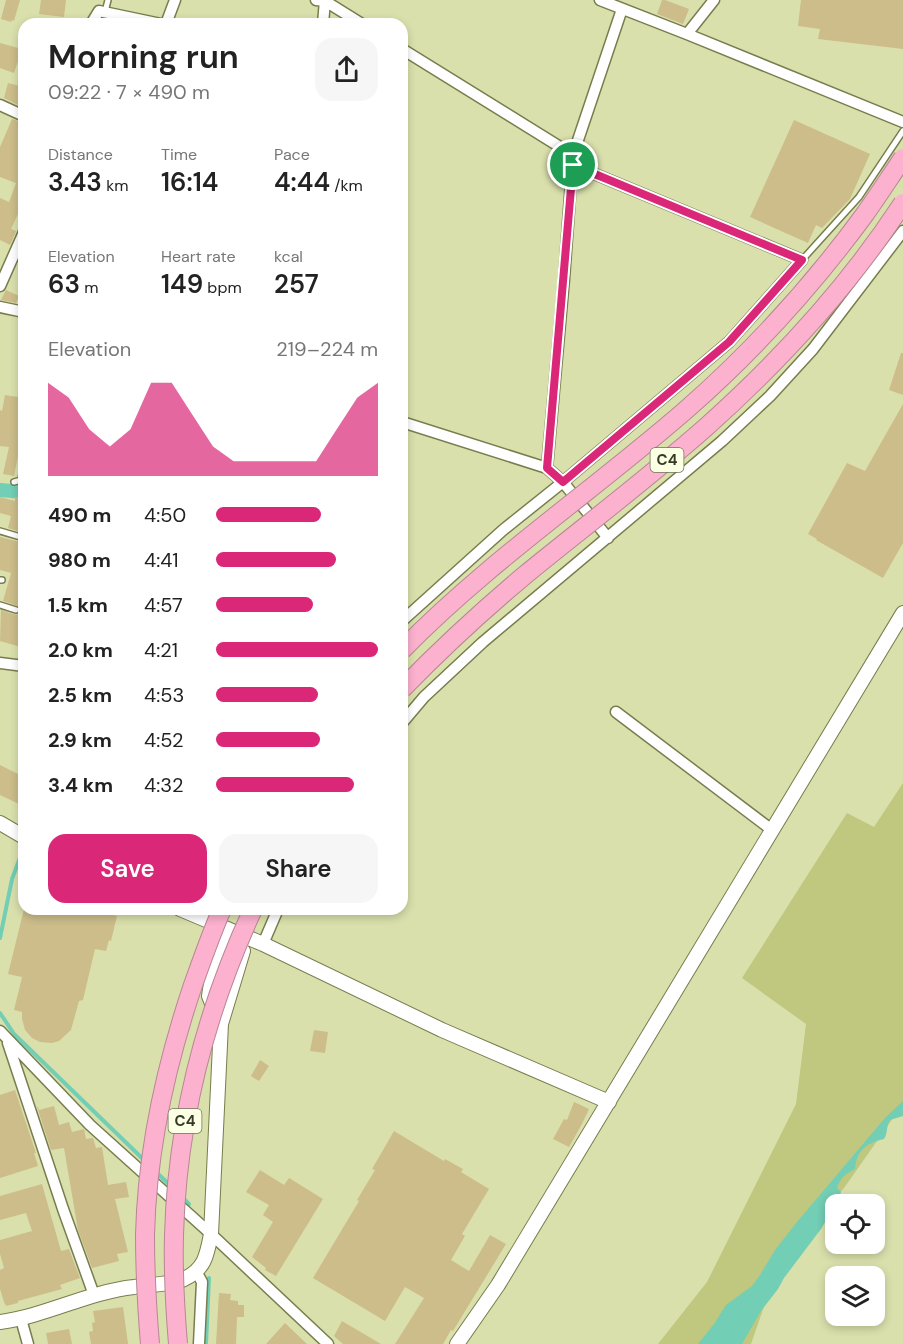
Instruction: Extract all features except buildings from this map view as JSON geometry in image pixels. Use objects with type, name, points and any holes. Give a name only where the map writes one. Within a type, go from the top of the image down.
[{"type":"highway","name":"C4","points":[[408,644],[457,598],[679,416],[740,360],[785,313],[825,266],[865,214],[903,158]]},
{"type":"highway","name":"C4","points":[[408,683],[524,576],[663,464],[756,380],[848,278],[903,203]]},
{"type":"highway","name":"C4","points":[[150,1344],[145,1233],[158,1117],[184,1011],[220,915]]},
{"type":"highway","name":"C4","points":[[178,1344],[174,1293],[174,1234],[185,1122],[195,1072],[210,1018],[228,964],[250,915]]},
{"type":"street","points":[[168,18],[175,0]]},
{"type":"street","points":[[322,0],[323,18]]},
{"type":"street","points":[[322,0],[352,18]]},
{"type":"street","points":[[600,0],[903,122]]},
{"type":"street","points":[[687,34],[714,0]]},
{"type":"street","points":[[547,468],[573,160],[622,9]]},
{"type":"street","points":[[95,18],[99,11],[133,18]]},
{"type":"street","points":[[408,53],[573,160],[802,260],[729,342],[503,530],[408,616]]},
{"type":"street","points":[[0,105],[18,113]]},
{"type":"street","points":[[408,716],[483,642],[722,441],[770,396],[813,349],[903,231]]},
{"type":"street","points":[[0,286],[18,246]]},
{"type":"street","points":[[0,307],[18,311]]},
{"type":"street","points":[[408,424],[547,468],[563,482],[608,538]]},
{"type":"street","points":[[458,1344],[498,1285],[903,613]]},
{"type":"street","points":[[0,663],[18,665]]},
{"type":"street","points":[[616,712],[772,830]]},
{"type":"street","points":[[0,823],[18,834]]},
{"type":"street","points":[[202,915],[442,1030],[609,1102]]},
{"type":"street","points":[[263,944],[275,915]]},
{"type":"street","points":[[221,1024],[209,996],[214,964],[228,929]]},
{"type":"street","points":[[1,1318],[21,1319],[123,1288],[183,1280],[196,1271],[206,1259],[211,1234],[221,1024],[247,938]]},
{"type":"street","points":[[3,1034],[90,1125],[328,1344]]},
{"type":"street","points":[[3,1034],[94,1295]]},
{"type":"street","points":[[196,1271],[202,1282],[199,1344]]},
{"type":"street","points":[[21,1319],[28,1344]]},
{"type":"lane","points":[[105,12],[108,0]]},
{"type":"lane","points":[[802,260],[859,197],[903,131]]},
{"type":"lane","points":[[14,482],[18,481]]},
{"type":"lane","points":[[0,531],[18,536]]},
{"type":"lane","points":[[0,605],[16,610]]},
{"type":"green space","points":[[903,783],[903,1104],[844,1188],[839,1194],[825,1194],[825,1210],[779,1263],[751,1344],[658,1344],[707,1282],[796,1104],[806,1024],[742,978],[847,813],[874,827]]},
{"type":"water","points":[[903,1101],[903,1116],[890,1120],[884,1139],[867,1145],[860,1152],[855,1169],[841,1179],[837,1188],[840,1194],[825,1194],[825,1222],[761,1311],[742,1344],[698,1344],[726,1305],[752,1286],[775,1250],[797,1222],[885,1118]]},
{"type":"waterway","points":[[0,490],[18,492]]},
{"type":"waterway","points":[[0,938],[12,879],[18,863]]},
{"type":"waterway","points":[[0,1013],[14,1034],[144,1160]]},
{"type":"waterway","points":[[156,1172],[172,1187]]},
{"type":"waterway","points":[[182,1197],[189,1204]]},
{"type":"waterway","points":[[206,1344],[209,1278]]},
{"type":"route","points":[[573,165],[802,260],[729,342],[563,482],[547,468],[573,165]]}]
